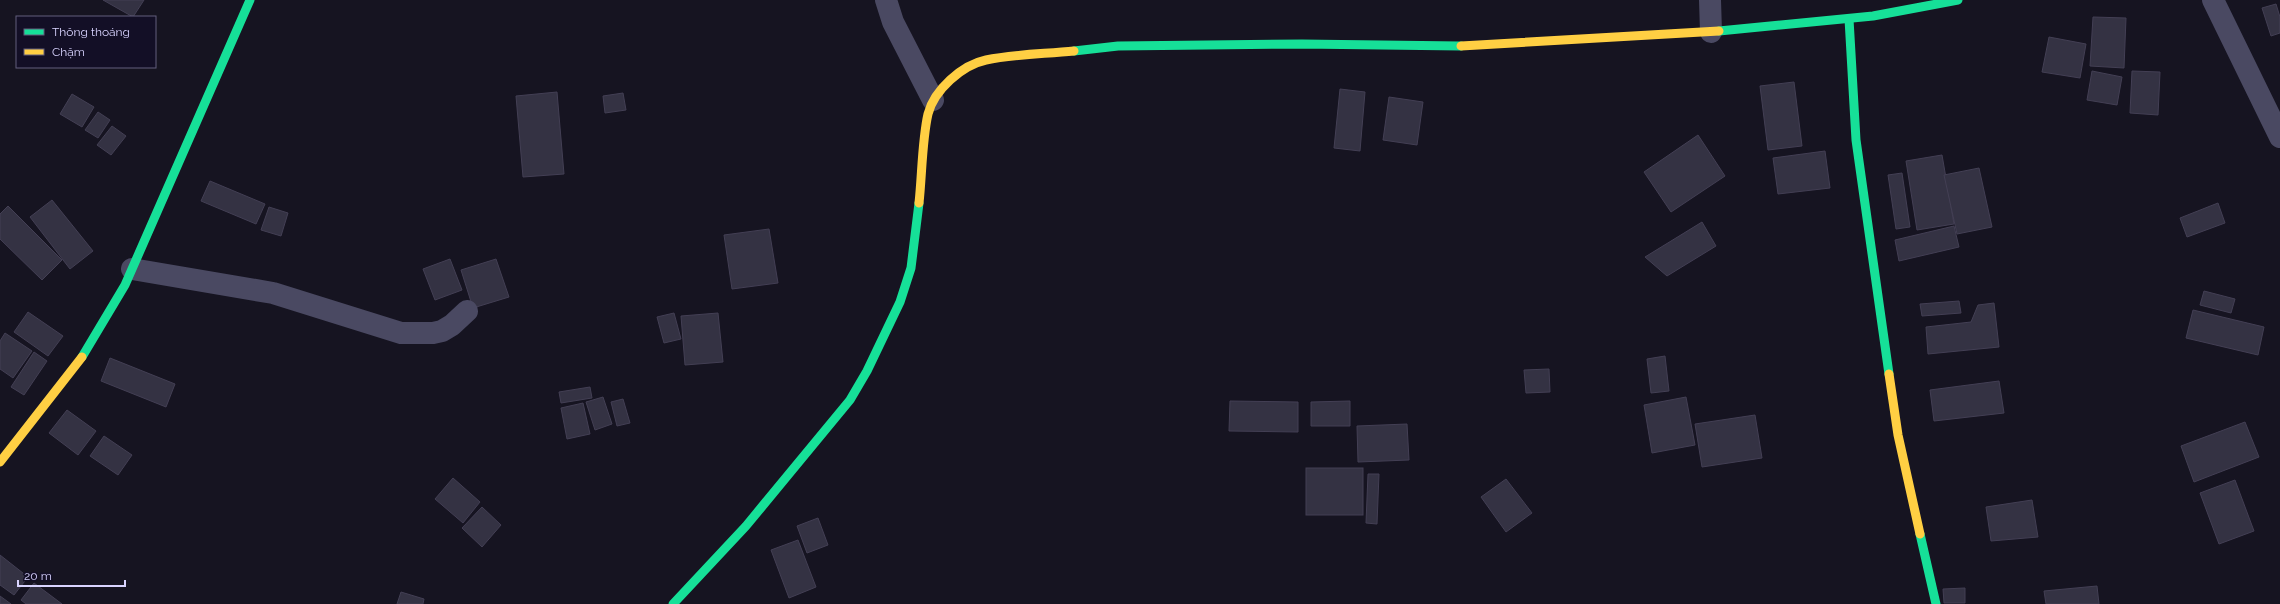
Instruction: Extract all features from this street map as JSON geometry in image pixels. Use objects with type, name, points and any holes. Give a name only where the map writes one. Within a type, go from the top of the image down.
[{"type":"street","points":[[0,462],[79,362],[132,269],[250,0]]},
{"type":"street","points":[[886,0],[893,22],[933,100]]},
{"type":"street","points":[[1710,0],[1711,32]]},
{"type":"street","points":[[673,604],[746,526],[850,400],[867,370],[900,302],[911,268],[916,237],[924,139],[928,115],[933,100],[949,82],[963,70],[985,60],[1118,46],[1295,44],[1482,46],[1711,32],[1849,19],[1958,0]]},
{"type":"street","points":[[2213,0],[2280,137]]},
{"type":"street","points":[[1849,19],[1856,140],[1898,434],[1936,604]]},
{"type":"street","points":[[132,269],[272,293],[401,333],[433,333],[442,330],[452,325],[467,310]]},
{"type":"building","points":[[103,0],[144,0],[134,16]]},
{"type":"building","points":[[2276,4],[2280,17],[2280,33],[2271,36],[2262,8]]},
{"type":"building","points":[[2093,17],[2126,18],[2124,68],[2090,66]]},
{"type":"building","points":[[2049,37],[2086,44],[2080,78],[2042,72]]},
{"type":"building","points":[[2092,71],[2122,77],[2117,105],[2087,100]]},
{"type":"building","points":[[2132,71],[2160,72],[2158,115],[2130,113]]},
{"type":"building","points":[[1794,82],[1802,146],[1768,150],[1760,86]]},
{"type":"building","points":[[1340,89],[1365,92],[1360,151],[1334,148]]},
{"type":"building","points":[[557,92],[564,174],[523,177],[516,96]]},
{"type":"building","points":[[623,93],[626,110],[605,113],[603,96]]},
{"type":"building","points":[[72,94],[94,107],[82,127],[60,114]]},
{"type":"building","points":[[1389,97],[1423,102],[1417,145],[1383,140]]},
{"type":"building","points":[[98,112],[110,120],[98,138],[85,130]]},
{"type":"building","points":[[112,126],[126,136],[111,155],[97,145]]},
{"type":"building","points":[[1698,135],[1725,176],[1671,212],[1644,172]]},
{"type":"building","points":[[1825,151],[1830,188],[1778,194],[1773,158]]},
{"type":"building","points":[[1942,155],[1954,224],[1917,230],[1906,161]]},
{"type":"building","points":[[1979,168],[1992,227],[1957,234],[1944,175]]},
{"type":"building","points":[[1902,173],[1910,227],[1896,229],[1888,175]]},
{"type":"building","points":[[210,181],[265,204],[256,224],[201,201]]},
{"type":"building","points":[[52,200],[93,251],[70,269],[30,217]]},
{"type":"building","points":[[2218,203],[2225,223],[2187,237],[2180,218]]},
{"type":"building","points":[[8,206],[62,260],[42,280],[0,239],[0,214]]},
{"type":"building","points":[[269,207],[288,213],[281,236],[261,230]]},
{"type":"building","points":[[1702,222],[1716,246],[1667,276],[1645,257]]},
{"type":"building","points":[[1954,226],[1959,247],[1899,261],[1895,240]]},
{"type":"building","points":[[769,229],[778,283],[732,289],[724,235]]},
{"type":"building","points":[[450,259],[462,290],[435,300],[423,269]]},
{"type":"building","points":[[496,259],[509,297],[473,308],[461,270]]},
{"type":"building","points":[[2204,291],[2235,299],[2231,313],[2200,305]]},
{"type":"building","points":[[1959,301],[1961,313],[1922,316],[1920,304]]},
{"type":"building","points":[[1994,303],[1999,347],[1928,354],[1926,327],[1971,322],[1978,305]]},
{"type":"building","points":[[2193,310],[2264,327],[2258,355],[2186,338]]},
{"type":"building","points":[[28,312],[63,336],[48,356],[14,332]]},
{"type":"building","points":[[674,313],[681,339],[664,343],[657,317]]},
{"type":"building","points":[[718,313],[723,362],[685,365],[681,316]]},
{"type":"building","points":[[5,333],[32,351],[13,378],[0,369],[0,341]]},
{"type":"building","points":[[34,352],[47,361],[24,395],[11,387]]},
{"type":"building","points":[[1665,356],[1669,391],[1651,393],[1647,359]]},
{"type":"building","points":[[110,358],[175,384],[166,407],[101,381]]},
{"type":"building","points":[[1549,369],[1550,392],[1526,393],[1524,370]]},
{"type":"building","points":[[1999,381],[2004,413],[1934,421],[1930,390]]},
{"type":"building","points":[[590,387],[592,398],[561,403],[559,392]]},
{"type":"building","points":[[603,397],[612,424],[595,430],[586,402]]},
{"type":"building","points":[[1686,397],[1695,445],[1652,453],[1644,405]]},
{"type":"building","points":[[623,399],[630,423],[617,426],[611,402]]},
{"type":"building","points":[[1230,401],[1298,402],[1298,432],[1229,431]]},
{"type":"building","points":[[1350,401],[1350,426],[1311,426],[1311,402]]},
{"type":"building","points":[[583,403],[590,434],[567,439],[561,408]]},
{"type":"building","points":[[67,410],[96,431],[78,455],[49,433]]},
{"type":"building","points":[[1755,415],[1762,458],[1702,467],[1695,424]]},
{"type":"building","points":[[2245,422],[2259,457],[2194,482],[2181,446]]},
{"type":"building","points":[[1407,424],[1409,460],[1358,462],[1357,426]]},
{"type":"building","points":[[104,436],[132,455],[118,475],[90,456]]},
{"type":"building","points":[[1306,468],[1363,468],[1363,515],[1306,515]]},
{"type":"building","points":[[1368,474],[1379,474],[1377,524],[1366,523]]},
{"type":"building","points":[[453,478],[480,502],[463,523],[435,499]]},
{"type":"building","points":[[1506,479],[1532,513],[1506,532],[1481,497]]},
{"type":"building","points":[[2235,480],[2254,531],[2219,544],[2200,493]]},
{"type":"building","points":[[2032,500],[2038,537],[1991,541],[1986,507]]},
{"type":"building","points":[[482,507],[501,525],[482,547],[462,528]]},
{"type":"building","points":[[818,518],[828,545],[807,553],[797,526]]},
{"type":"building","points":[[798,540],[816,587],[789,598],[771,550]]},
{"type":"building","points":[[0,555],[28,577],[14,595],[0,585]]},
{"type":"building","points":[[34,583],[62,604],[26,604],[21,600]]},
{"type":"building","points":[[2097,586],[2099,604],[2046,604],[2044,591]]},
{"type":"building","points":[[1965,588],[1965,603],[1944,603],[1943,589]]},
{"type":"building","points":[[401,592],[424,599],[423,604],[397,604]]},
{"type":"building","points":[[0,596],[11,604],[0,604]]},
{"type":"traffic: fast","points":[[82,357],[125,285],[250,0]]},
{"type":"traffic: fast","points":[[1719,31],[1873,16],[1958,0]]},
{"type":"traffic: fast","points":[[1849,19],[1856,140],[1889,374]]},
{"type":"traffic: fast","points":[[1074,51],[1118,46],[1302,44],[1461,46]]},
{"type":"traffic: fast","points":[[673,604],[746,526],[850,400],[867,371],[900,302],[911,268],[919,203]]},
{"type":"traffic: fast","points":[[1920,534],[1936,604]]},
{"type":"traffic: slow","points":[[1461,46],[1719,31]]},
{"type":"traffic: slow","points":[[919,203],[923,146],[928,114],[936,96],[950,80],[968,67],[986,60],[1019,55],[1074,51]]},
{"type":"traffic: slow","points":[[0,462],[82,357]]},
{"type":"traffic: slow","points":[[1889,374],[1898,435],[1920,534]]}]
